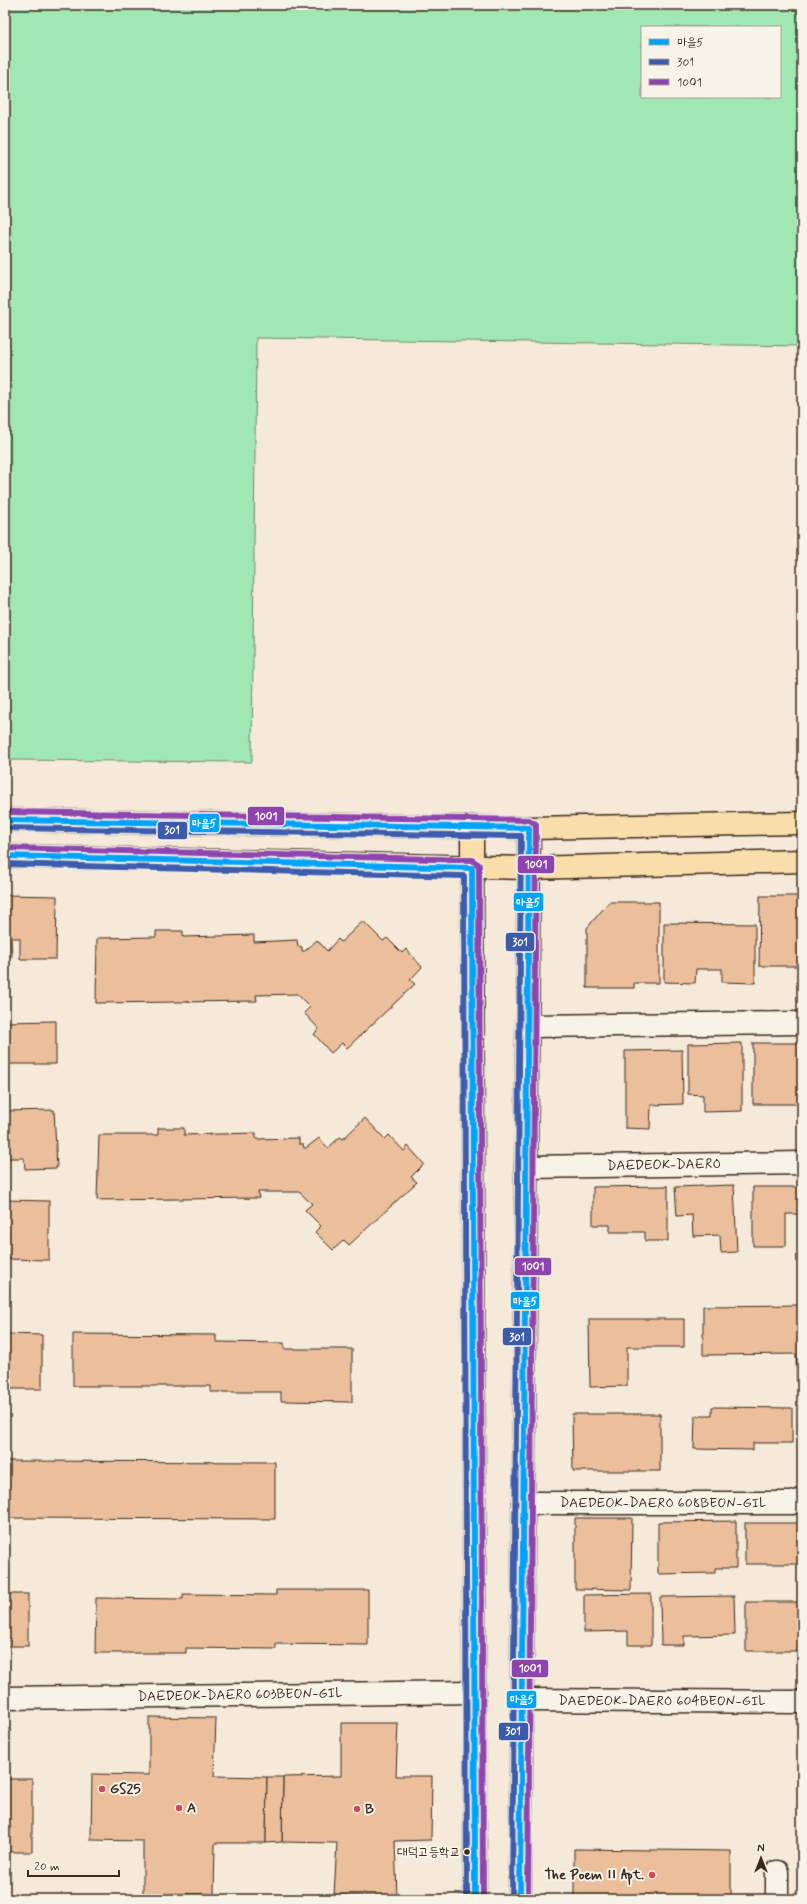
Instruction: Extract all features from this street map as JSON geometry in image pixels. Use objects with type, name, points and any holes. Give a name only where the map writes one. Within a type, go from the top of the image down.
[{"type":"main road","points":[[5,820],[529,828],[802,823]]},
{"type":"main road","points":[[472,827],[475,1899]]},
{"type":"main road","points":[[520,1899],[529,828]]},
{"type":"main road","points":[[5,856],[472,868],[529,868],[802,861]]},
{"type":"street","points":[[528,1026],[802,1023]]},
{"type":"street","name":"DAEDEOK-DAERO","points":[[526,1167],[802,1163]]},
{"type":"street","name":"DAEDEOK-DAERO 608BEON-GIL","points":[[523,1503],[792,1503],[802,1500]]},
{"type":"street","name":"DAEDEOK-DAERO 603BEON-GIL","points":[[5,1698],[475,1692]]},
{"type":"street","name":"DAEDEOK-DAERO 604BEON-GIL","points":[[522,1700],[802,1702]]},
{"type":"street","points":[[777,1872],[777,1899]]},
{"type":"green space","points":[[5,5],[802,5],[802,346],[256,338],[252,762],[5,760]]},
{"type":"building","points":[[5,895],[57,896],[56,959],[20,959],[20,938],[11,938],[12,956],[5,956]]},
{"type":"building","points":[[760,896],[802,896],[802,966],[759,966]]},
{"type":"building","points":[[609,902],[659,902],[659,983],[634,983],[634,988],[587,988],[587,928]]},
{"type":"building","points":[[363,921],[383,941],[387,938],[402,953],[406,949],[422,967],[410,980],[415,984],[347,1048],[342,1043],[331,1053],[314,1034],[319,1029],[304,1013],[310,1007],[297,994],[256,995],[257,1001],[96,1003],[97,938],[156,937],[156,931],[183,931],[183,937],[254,935],[254,942],[297,940],[298,946],[302,947],[302,951],[305,951],[317,940],[327,951],[338,939],[341,942]]},
{"type":"building","points":[[664,923],[755,924],[755,983],[722,982],[722,969],[696,969],[695,983],[664,982]]},
{"type":"building","points":[[56,1021],[56,1064],[5,1064],[5,1022]]},
{"type":"building","points":[[742,1043],[742,1111],[703,1112],[703,1095],[688,1094],[688,1044]]},
{"type":"building","points":[[753,1043],[802,1043],[802,1104],[753,1104]]},
{"type":"building","points":[[682,1050],[683,1104],[651,1105],[650,1129],[625,1128],[625,1051]]},
{"type":"building","points":[[54,1110],[57,1168],[25,1169],[24,1158],[5,1158],[5,1111]]},
{"type":"building","points":[[365,1118],[385,1139],[389,1135],[404,1151],[408,1146],[424,1164],[411,1177],[417,1182],[349,1245],[344,1240],[333,1250],[315,1232],[321,1226],[305,1210],[312,1204],[299,1192],[258,1192],[259,1198],[97,1200],[99,1135],[158,1135],[158,1128],[184,1128],[184,1135],[256,1133],[256,1139],[299,1138],[299,1144],[303,1144],[304,1148],[319,1138],[328,1148],[340,1137],[343,1139]]},
{"type":"building","points":[[734,1185],[737,1252],[721,1253],[720,1235],[693,1236],[692,1215],[677,1216],[675,1187]]},
{"type":"building","points":[[668,1186],[668,1241],[645,1241],[645,1232],[610,1232],[610,1225],[593,1225],[593,1187]]},
{"type":"building","points":[[753,1187],[801,1187],[801,1214],[786,1214],[786,1246],[753,1246]]},
{"type":"building","points":[[5,1200],[49,1201],[49,1260],[5,1259]]},
{"type":"building","points":[[802,1305],[802,1387],[797,1387],[796,1354],[703,1355],[703,1306]]},
{"type":"building","points":[[589,1319],[684,1319],[684,1347],[627,1347],[627,1386],[590,1387]]},
{"type":"building","points":[[5,1334],[42,1335],[42,1389],[5,1389]]},
{"type":"building","points":[[73,1334],[216,1335],[216,1342],[284,1343],[284,1349],[352,1349],[352,1402],[281,1401],[281,1392],[211,1392],[211,1386],[73,1386]]},
{"type":"building","points":[[712,1407],[792,1408],[792,1443],[753,1443],[753,1450],[694,1449],[695,1416],[712,1416]]},
{"type":"building","points":[[572,1414],[660,1414],[660,1471],[573,1471]]},
{"type":"building","points":[[5,1461],[275,1462],[275,1519],[5,1518]]},
{"type":"building","points":[[575,1518],[632,1518],[631,1590],[575,1589]]},
{"type":"building","points":[[736,1521],[736,1568],[715,1568],[715,1573],[658,1574],[658,1522]]},
{"type":"building","points":[[745,1523],[802,1523],[802,1564],[745,1564]]},
{"type":"building","points":[[276,1590],[368,1590],[368,1645],[276,1644],[276,1649],[186,1648],[186,1653],[95,1653],[96,1598],[183,1599],[183,1594],[276,1595]]},
{"type":"building","points":[[5,1594],[28,1594],[28,1646],[5,1646]]},
{"type":"building","points":[[651,1594],[651,1645],[628,1645],[628,1631],[584,1632],[584,1595]]},
{"type":"building","points":[[734,1596],[735,1635],[684,1636],[684,1645],[661,1645],[660,1597]]},
{"type":"building","points":[[746,1602],[802,1602],[802,1651],[746,1651]]},
{"type":"building","name":"A","points":[[149,1717],[216,1718],[214,1776],[267,1777],[266,1843],[215,1843],[214,1894],[143,1894],[143,1841],[91,1840],[92,1774],[149,1775]]},
{"type":"building","name":"B","points":[[341,1723],[398,1723],[396,1776],[432,1776],[431,1840],[395,1841],[397,1897],[334,1895],[337,1843],[282,1842],[283,1777],[341,1776]]},
{"type":"building","points":[[267,1777],[283,1777],[282,1842],[266,1843]]},
{"type":"building","points":[[5,1779],[32,1779],[32,1852],[5,1852]]},
{"type":"building","name":"The Poem Ⅱ Apt.","points":[[574,1849],[731,1851],[731,1899],[574,1899]]},
{"type":"transit line","name":"1001","points":[[5,812],[529,820],[536,824],[528,1899]]},
{"type":"transit line","name":"마을5","points":[[5,820],[529,828],[520,1899]]},
{"type":"transit line","name":"301","points":[[5,828],[521,836],[512,1899]]},
{"type":"transit line","name":"1001","points":[[5,848],[472,860],[479,865],[483,1899]]},
{"type":"transit line","name":"마을5","points":[[5,856],[472,868],[475,1899]]},
{"type":"transit line","name":"301","points":[[5,864],[464,876],[467,1899]]},
{"type":"place","name":"GS25","points":[[102,1789]]},
{"type":"place","name":"A","points":[[179,1808]]},
{"type":"place","name":"B","points":[[357,1809]]},
{"type":"place","name":"대덕고등학교","points":[[467,1852]]},
{"type":"place","name":"The Poem Ⅱ Apt.","points":[[652,1875]]}]
